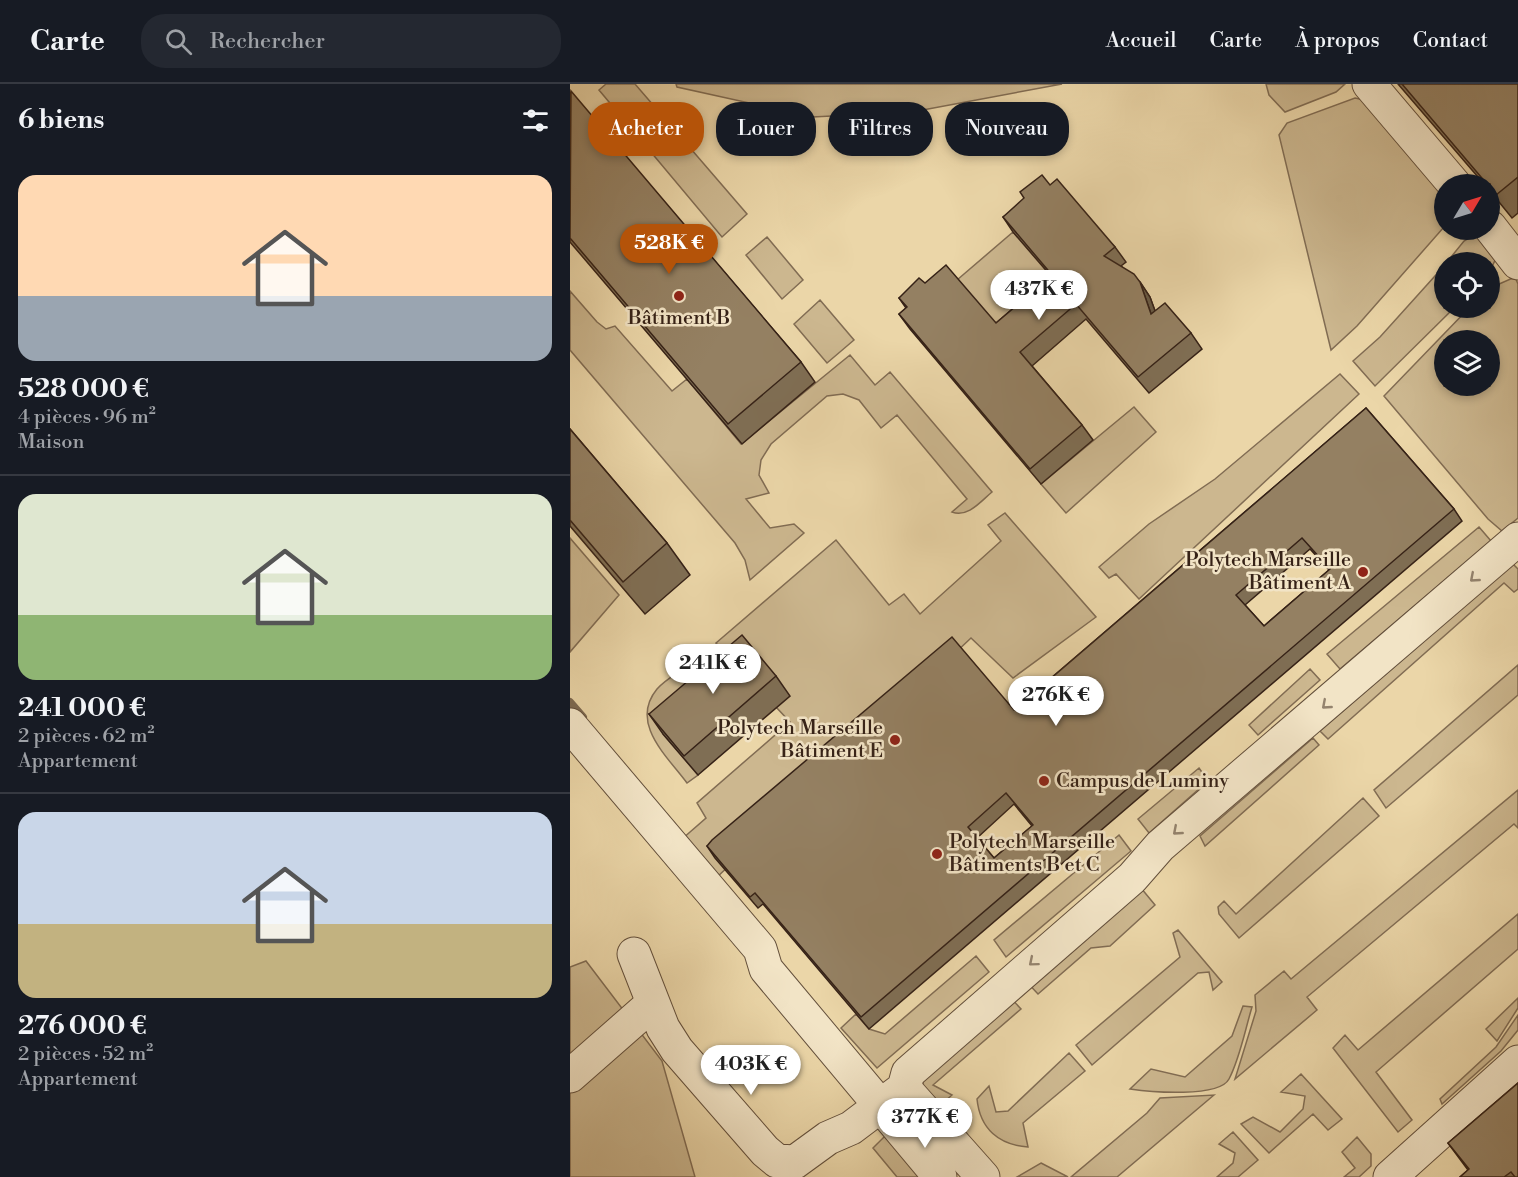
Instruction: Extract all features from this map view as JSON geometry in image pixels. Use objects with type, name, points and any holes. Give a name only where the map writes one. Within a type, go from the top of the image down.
[{"type":"street","points":[[1368,84],[1445,174]]},
{"type":"street","points":[[1500,240],[1518,263]]},
{"type":"street","points":[[634,954],[652,1004],[677,1050],[765,1151],[777,1161],[795,1162],[828,1138],[851,1128],[891,1097],[908,1073],[1132,878],[1160,846],[1518,539]]},
{"type":"street","points":[[570,725],[760,950],[766,969],[891,1097],[982,1177]]},
{"type":"street","points":[[570,1076],[652,1004]]},
{"type":"street","points":[[1390,1177],[1518,1062]]},
{"type":"street","points":[[891,1097],[939,1177]]},
{"type":"shaded area","points":[[606,84],[635,84],[651,102],[609,102],[599,90]]},
{"type":"shaded area","points":[[676,84],[1062,84],[966,102],[945,102],[945,106],[933,108],[933,102],[828,102],[828,116],[816,117],[816,102],[744,102],[677,87]]},
{"type":"shaded area","points":[[1266,84],[1345,84],[1336,92],[1285,112],[1269,95]]},
{"type":"shaded area","points":[[1355,98],[1369,101],[1434,178],[1434,238],[1357,326],[1331,350],[1279,135],[1287,123]]},
{"type":"shaded area","points":[[654,156],[697,156],[747,214],[722,237]]},
{"type":"shaded area","points":[[1013,232],[1063,290],[1007,338],[957,280]]},
{"type":"shaded area","points":[[767,237],[803,280],[782,299],[746,255]]},
{"type":"shaded area","points":[[1486,240],[1496,252],[1455,252],[1464,241]]},
{"type":"shaded area","points":[[1434,277],[1434,318],[1444,318],[1375,386],[1353,361],[1380,337]]},
{"type":"shaded area","points":[[1515,277],[1518,284],[1518,518],[1502,531],[1488,519],[1384,396],[1434,344],[1434,396],[1500,396],[1500,330],[1448,330],[1459,318],[1500,318],[1500,284]]},
{"type":"shaded area","points":[[570,291],[606,329],[615,326],[672,391],[687,379],[741,444],[850,355],[875,385],[890,372],[992,492],[969,511],[952,512],[967,499],[897,415],[881,428],[859,400],[843,394],[827,396],[771,444],[761,460],[759,475],[769,493],[746,499],[770,528],[794,524],[804,533],[750,580],[745,560],[735,543],[570,350]]},
{"type":"shaded area","points":[[820,300],[854,340],[827,363],[794,324]]},
{"type":"shaded area","points":[[1340,374],[1359,394],[1139,599],[1116,574],[1109,578],[1099,567],[1149,524],[1215,479]]},
{"type":"shaded area","points":[[1134,407],[1156,432],[1066,513],[1041,484]]},
{"type":"shaded area","points":[[1005,513],[1096,617],[1013,678],[971,638],[715,879],[682,839],[706,818],[697,803],[790,722],[716,643],[836,540],[889,605],[904,594],[920,614],[1001,541],[988,525]]},
{"type":"shaded area","points":[[1479,527],[1491,541],[1340,669],[1327,654]]},
{"type":"shaded area","points":[[570,538],[619,595],[570,652]]},
{"type":"shaded area","points":[[1513,564],[1518,569],[1518,589],[1514,592],[1504,583],[1328,739],[1320,731]]},
{"type":"shaded area","points":[[691,663],[713,691],[663,734],[698,775],[687,783],[654,739],[647,714],[649,702],[657,689]]},
{"type":"shaded area","points":[[1518,665],[1518,695],[1386,808],[1374,790]]},
{"type":"shaded area","points":[[1310,669],[1320,680],[1258,735],[1249,725]]},
{"type":"shaded area","points":[[1313,738],[1319,745],[1205,846],[1200,836]]},
{"type":"shaded area","points":[[1199,768],[1208,781],[1149,833],[1138,819]]},
{"type":"shaded area","points":[[1518,790],[1518,828],[1514,824],[1307,997],[1317,1010],[1235,1079],[1256,1011],[1255,995],[1284,971],[1291,979]]},
{"type":"shaded area","points":[[1363,798],[1379,816],[1239,938],[1219,914],[1218,907],[1224,901],[1236,914]]},
{"type":"shaded area","points":[[1119,835],[1131,851],[1006,957],[994,940]]},
{"type":"shaded area","points":[[1141,888],[1155,905],[1110,946],[1091,948],[1038,994],[1025,980]]},
{"type":"shaded area","points":[[1518,914],[1518,949],[1376,1072],[1412,1120],[1398,1132],[1333,1048],[1345,1035],[1358,1050]]},
{"type":"shaded area","points":[[1178,930],[1222,982],[1213,990],[1209,972],[1198,973],[1092,1065],[1076,1045],[1180,957],[1173,933]]},
{"type":"shaded area","points":[[976,956],[989,972],[877,1068],[841,1028],[856,1014],[869,1029],[885,1034]]},
{"type":"shaded area","points":[[586,961],[662,1061],[695,1177],[570,1177],[570,967]]},
{"type":"shaded area","points":[[1008,995],[1021,1009],[933,1085],[952,1095],[935,1110],[923,1096],[923,1081]]},
{"type":"shaded area","points":[[1518,998],[1518,1008],[1497,1041],[1486,1029]]},
{"type":"shaded area","points":[[1243,1006],[1252,1007],[1236,1062],[1229,1079],[1223,1085],[1212,1089],[1183,1092],[1130,1089],[1151,1069],[1185,1077],[1232,1036]]},
{"type":"shaded area","points":[[1518,1015],[1518,1030],[1501,1051],[1442,1104],[1440,1099],[1496,1047]]},
{"type":"shaded area","points":[[1069,1053],[1085,1071],[1023,1123],[1028,1147],[1008,1143],[993,1134],[982,1119],[977,1099],[989,1086],[996,1112],[1008,1111]]},
{"type":"shaded area","points":[[1301,1074],[1342,1119],[1328,1130],[1313,1114],[1269,1153],[1241,1124],[1253,1117],[1280,1132],[1303,1109],[1305,1096],[1281,1092]]},
{"type":"shaded area","points":[[1214,1095],[1117,1177],[1071,1177],[1147,1113],[1160,1098]]},
{"type":"shaded area","points":[[889,1132],[927,1177],[897,1177],[873,1148]]},
{"type":"shaded area","points":[[1233,1132],[1258,1160],[1238,1177],[1217,1177],[1233,1163],[1235,1153],[1219,1144]]},
{"type":"shaded area","points":[[1357,1137],[1371,1154],[1371,1166],[1359,1177],[1344,1177],[1355,1168],[1342,1152]]},
{"type":"shaded area","points":[[1041,1163],[1068,1177],[1017,1177]]},
{"type":"building","points":[[1402,84],[1518,84],[1518,177],[1500,192],[1500,174],[1478,174]]},
{"type":"building","name":"Bâtiment B","points":[[571,91],[588,111],[588,156],[626,156],[801,362],[728,424],[570,238]]},
{"type":"building","points":[[1042,175],[1050,185],[1057,179],[1115,247],[1104,256],[1134,274],[1140,282],[1151,314],[1165,303],[1191,333],[1138,377],[1076,304],[1020,352],[1082,425],[1030,469],[899,314],[907,307],[899,298],[919,278],[925,283],[946,265],[996,323],[1052,275],[1003,217],[1024,198],[1020,192]]},
{"type":"building","points":[[1366,408],[1454,509],[861,1017],[755,893],[750,897],[707,846],[952,637],[1014,710]],"holes":[[[1302,538],[1330,569],[1264,626],[1236,595]],[[1006,793],[1033,825],[994,858],[968,827]]]},
{"type":"building","points":[[570,429],[667,543],[623,582],[570,520]]},
{"type":"building","points":[[742,635],[776,676],[684,756],[649,714]]},
{"type":"building","points":[[1518,1083],[1518,1177],[1511,1172],[1504,1177],[1460,1177],[1469,1169],[1448,1143]]},
{"type":"waterway","points":[[570,702],[583,717]]},
{"type":"place","name":"Bâtiment B","points":[[679,296]]},
{"type":"place","name":"Polytech Marseille Bâtiment A","points":[[1363,572]]},
{"type":"place","name":"Polytech Marseille Bâtiment E","points":[[895,740]]},
{"type":"place","name":"Campus de Luminy","points":[[1044,781]]},
{"type":"place","name":"Polytech Marseille Bâtiments B et C","points":[[937,854]]}]
